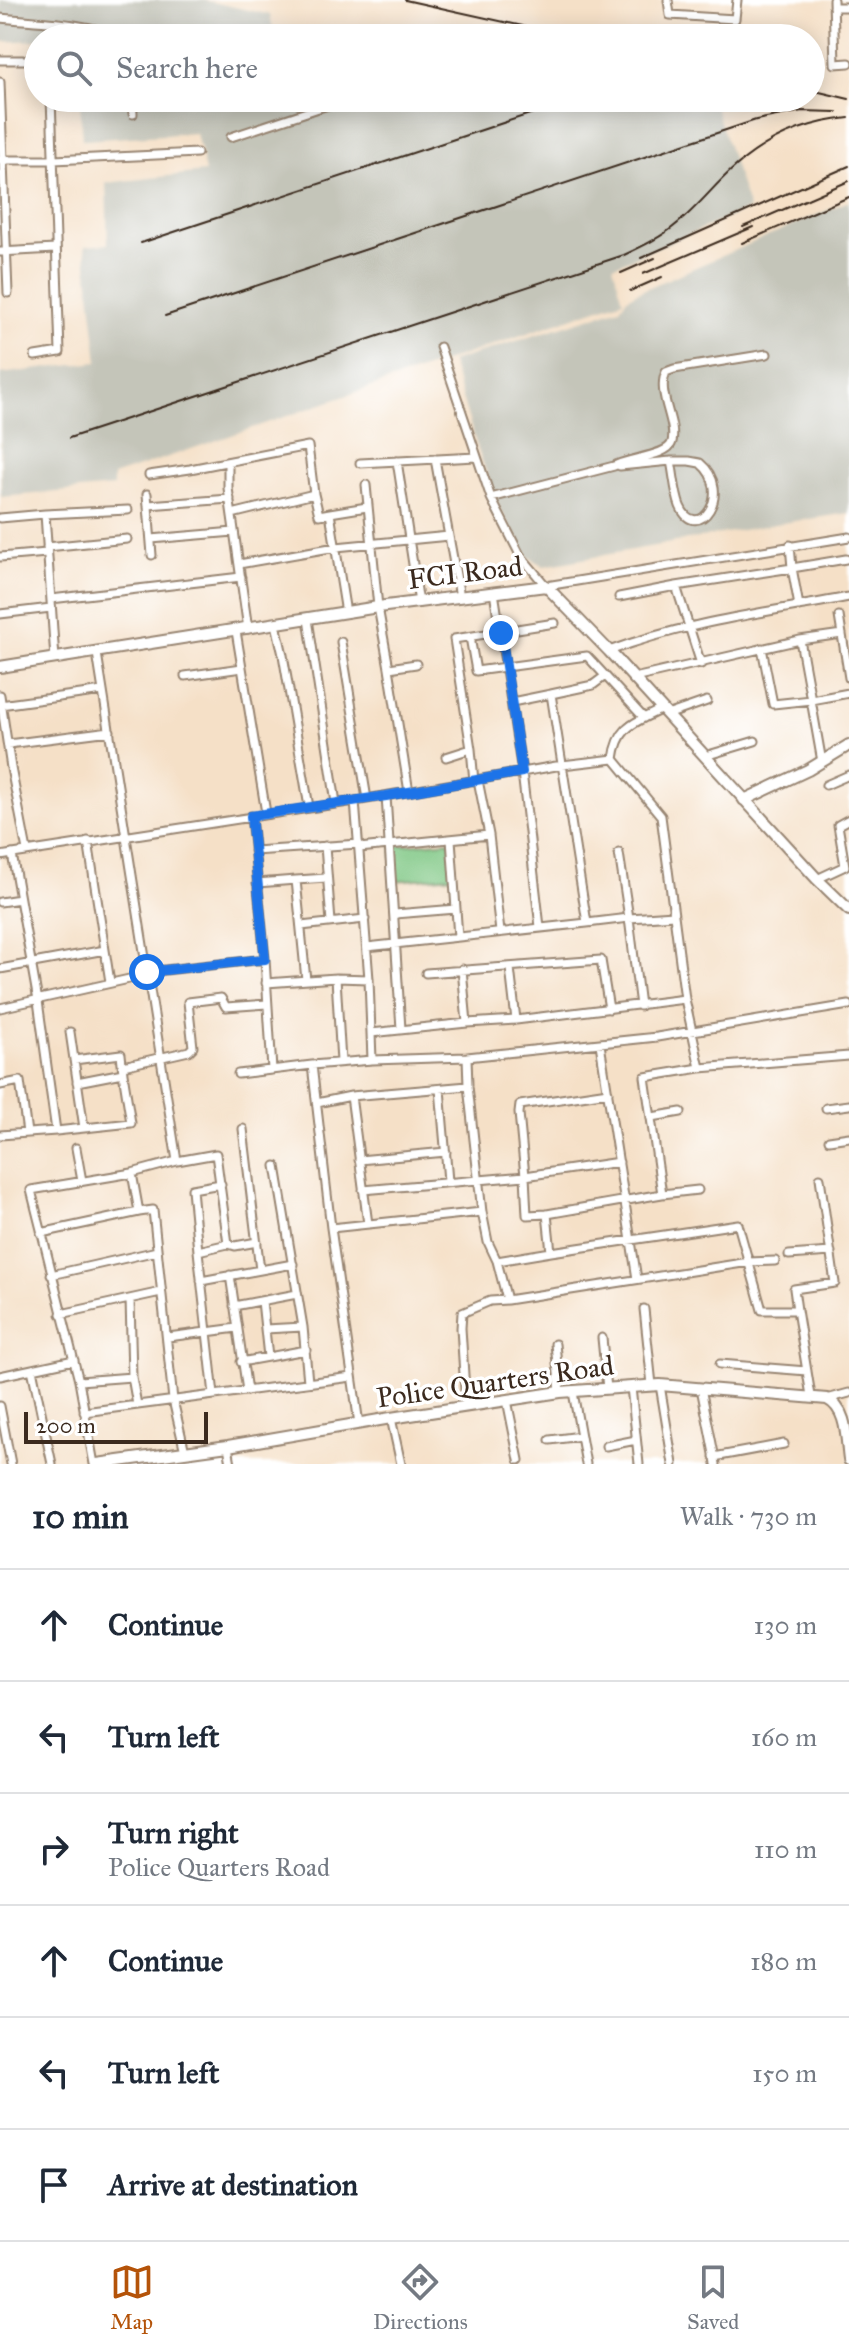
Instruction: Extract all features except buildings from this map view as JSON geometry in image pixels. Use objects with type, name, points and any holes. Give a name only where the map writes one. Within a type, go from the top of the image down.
[{"type":"street","points":[[668,0],[670,15],[735,19],[737,0]]},
{"type":"street","points":[[849,7],[833,4],[835,64],[849,63]]},
{"type":"street","points":[[0,18],[47,24]]},
{"type":"street","points":[[0,60],[24,60]]},
{"type":"street","points":[[0,82],[2,205],[8,293]]},
{"type":"street","points":[[35,356],[60,352],[52,112]]},
{"type":"street","points":[[231,137],[307,112]]},
{"type":"street","points":[[2,159],[54,160],[197,153]]},
{"type":"street","points":[[4,252],[55,249]]},
{"type":"street","points":[[440,347],[491,498],[520,555],[546,586],[849,537]]},
{"type":"street","points":[[614,466],[662,452],[672,443],[664,394],[663,377],[666,372],[767,354]]},
{"type":"street","points":[[149,475],[308,446],[319,515],[367,507]]},
{"type":"street","points":[[360,463],[476,457]]},
{"type":"street","points":[[435,459],[460,597]]},
{"type":"street","points":[[397,461],[419,603]]},
{"type":"street","points":[[491,498],[614,466],[671,461],[689,461],[700,463],[710,476],[714,502],[706,516],[691,518],[679,505],[671,461]]},
{"type":"street","points":[[228,462],[241,577],[242,668],[266,813]]},
{"type":"street","points":[[366,485],[378,607],[409,792]]},
{"type":"street","points":[[147,494],[152,555]]},
{"type":"street","points":[[232,514],[314,494]]},
{"type":"street","points":[[148,505],[230,499]]},
{"type":"street","points":[[0,518],[128,510]]},
{"type":"street","points":[[330,513],[346,613]]},
{"type":"street","points":[[45,514],[55,659]]},
{"type":"street","points":[[151,539],[234,532]]},
{"type":"street","points":[[239,564],[336,547],[449,536]]},
{"type":"street","points":[[0,557],[127,539]]},
{"type":"street","points":[[790,545],[799,606]]},
{"type":"street","points":[[619,597],[846,559]]},
{"type":"street","points":[[0,614],[241,577]]},
{"type":"street","name":"FCI Road","points":[[0,667],[378,607],[546,586],[849,910]]},
{"type":"street","points":[[676,586],[701,664]]},
{"type":"street","points":[[494,592],[522,772],[540,927]]},
{"type":"street","points":[[470,637],[476,671],[587,656],[604,647],[689,626],[849,597]]},
{"type":"street","points":[[839,616],[849,678]]},
{"type":"street","points":[[308,619],[336,803]]},
{"type":"street","points":[[500,932],[489,835],[476,781],[454,639],[555,623]]},
{"type":"street","points":[[276,624],[309,807]]},
{"type":"street","points":[[634,678],[762,648],[842,634]]},
{"type":"street","points":[[800,640],[822,762]]},
{"type":"street","points":[[341,642],[367,799]]},
{"type":"street","points":[[762,648],[773,704],[849,693]]},
{"type":"street","points":[[97,653],[177,1161]]},
{"type":"street","points":[[587,656],[644,718]]},
{"type":"street","points":[[389,668],[416,664]]},
{"type":"street","points":[[185,676],[242,668]]},
{"type":"street","points":[[512,702],[593,685],[605,676]]},
{"type":"street","points":[[1,705],[103,691]]},
{"type":"street","points":[[551,694],[587,923]]},
{"type":"street","points":[[0,695],[5,746],[27,851]]},
{"type":"street","points":[[700,1068],[685,999],[661,816],[614,759],[616,742],[624,729],[644,718],[707,701]]},
{"type":"street","points":[[5,746],[110,731]]},
{"type":"street","points":[[705,756],[755,741]]},
{"type":"street","points":[[446,757],[471,749]]},
{"type":"street","points":[[744,800],[848,749]]},
{"type":"street","points":[[0,856],[614,759]]},
{"type":"street","points":[[0,771],[11,768]]},
{"type":"street","points":[[826,785],[849,775]]},
{"type":"street","points":[[386,796],[401,1029]]},
{"type":"street","points":[[355,801],[367,947],[372,1060]]},
{"type":"street","points":[[251,816],[272,1070]]},
{"type":"street","points":[[817,879],[845,866],[838,825],[849,819]]},
{"type":"street","points":[[254,851],[391,845],[489,835]]},
{"type":"street","points":[[451,839],[458,937]]},
{"type":"street","points":[[88,841],[110,982]]},
{"type":"street","points":[[325,846],[331,922]]},
{"type":"street","points":[[619,853],[640,1006]]},
{"type":"street","points":[[12,854],[38,1001],[56,1131]]},
{"type":"street","points":[[257,883],[327,878]]},
{"type":"street","points":[[296,880],[306,980]]},
{"type":"street","points":[[0,902],[20,899]]},
{"type":"street","points":[[395,914],[456,909]]},
{"type":"street","points":[[367,947],[674,915]]},
{"type":"street","points":[[301,926],[365,919]]},
{"type":"street","points":[[0,969],[105,950]]},
{"type":"street","points":[[0,1008],[147,974],[265,959]]},
{"type":"street","points":[[426,973],[601,960],[609,1009]]},
{"type":"street","points":[[510,968],[516,1020]]},
{"type":"street","points":[[462,969],[467,1023]]},
{"type":"street","points":[[336,978],[341,1062]]},
{"type":"street","points":[[266,983],[369,979]]},
{"type":"street","points":[[77,1082],[189,1051],[193,1047],[188,1002],[221,998],[226,1007],[267,1004]]},
{"type":"street","points":[[371,1033],[516,1020],[685,999]]},
{"type":"street","points":[[238,1074],[341,1062],[467,1057],[600,1044],[693,1032],[849,1005]]},
{"type":"street","points":[[70,1032],[84,1128]]},
{"type":"street","points":[[600,1044],[637,1279]]},
{"type":"street","points":[[0,1135],[131,1123],[121,1054],[74,1060]]},
{"type":"street","points":[[662,1194],[645,1077],[700,1068],[849,1056]]},
{"type":"street","points":[[467,1057],[482,1212],[488,1242],[497,1261],[507,1300]]},
{"type":"street","name":"Police Quarters Road","points":[[312,1065],[359,1424],[560,1392],[656,1385],[827,1399]]},
{"type":"street","points":[[0,1085],[20,1081],[27,1133]]},
{"type":"street","points":[[317,1103],[351,1096],[468,1086]]},
{"type":"street","points":[[440,1089],[448,1181]]},
{"type":"street","points":[[608,1092],[520,1105],[527,1215],[698,1190]]},
{"type":"street","points":[[351,1096],[368,1224]]},
{"type":"street","points":[[826,1108],[849,1105]]},
{"type":"street","points":[[652,1117],[681,1112]]},
{"type":"street","points":[[243,1129],[260,1270]]},
{"type":"street","points":[[829,1140],[849,1137]]},
{"type":"street","points":[[76,1148],[82,1181]]},
{"type":"street","points":[[359,1160],[446,1152]]},
{"type":"street","points":[[228,1244],[216,1154],[132,1173],[31,1190],[79,1381],[96,1464],[146,1461],[359,1424]]},
{"type":"street","points":[[363,1190],[525,1176],[619,1162]]},
{"type":"street","points":[[276,1166],[303,1327],[308,1382]]},
{"type":"street","points":[[132,1173],[139,1212]]},
{"type":"street","points":[[811,1396],[794,1289],[835,1283],[820,1178]]},
{"type":"street","points":[[214,1395],[192,1189],[221,1184]]},
{"type":"street","points":[[41,1233],[153,1210],[173,1400],[185,1452]]},
{"type":"street","points":[[331,1228],[482,1212]]},
{"type":"street","points":[[547,1214],[551,1252]]},
{"type":"street","points":[[497,1261],[738,1224],[762,1310],[797,1310]]},
{"type":"street","points":[[198,1251],[257,1242]]},
{"type":"street","points":[[51,1275],[157,1251]]},
{"type":"street","points":[[789,1255],[831,1252]]},
{"type":"street","points":[[466,1406],[462,1313],[490,1301],[749,1262],[775,1261]]},
{"type":"street","points":[[201,1281],[293,1264]]},
{"type":"street","points":[[230,1275],[247,1391]]},
{"type":"street","points":[[61,1314],[161,1292]]},
{"type":"street","points":[[234,1306],[297,1294]]},
{"type":"street","points":[[130,1299],[132,1377],[137,1405]]},
{"type":"street","points":[[262,1301],[268,1357]]},
{"type":"street","points":[[644,1309],[673,1464]]},
{"type":"street","points":[[265,1329],[303,1327]]},
{"type":"street","points":[[168,1337],[237,1328]]},
{"type":"street","points":[[602,1338],[607,1389]]},
{"type":"street","points":[[555,1344],[560,1392]]},
{"type":"street","points":[[241,1362],[306,1350]]},
{"type":"street","points":[[0,1376],[74,1360]]},
{"type":"street","points":[[720,1364],[807,1371]]},
{"type":"street","points":[[32,1369],[52,1464]]},
{"type":"street","points":[[79,1381],[132,1377]]},
{"type":"street","points":[[84,1412],[352,1377]]},
{"type":"street","points":[[631,1387],[639,1464]]},
{"type":"street","points":[[701,1388],[715,1460],[784,1444]]},
{"type":"street","points":[[573,1392],[586,1464]]},
{"type":"street","points":[[827,1399],[849,1393]]},
{"type":"street","points":[[827,1399],[836,1403],[842,1413],[849,1460]]},
{"type":"street","points":[[507,1400],[519,1460]]},
{"type":"street","points":[[0,1406],[11,1464]]},
{"type":"street","points":[[391,1418],[401,1464]]},
{"type":"street","points":[[550,1440],[581,1436]]},
{"type":"street","points":[[606,1446],[636,1440]]},
{"type":"street","points":[[228,1446],[231,1464]]},
{"type":"shaded area","points":[[0,0],[203,0],[270,15],[272,24],[24,24],[24,41],[0,42]]},
{"type":"shaded area","points":[[81,112],[717,112],[749,209],[613,266],[623,300],[113,476],[113,487],[1,497],[0,374],[98,362],[85,246],[108,244],[106,183],[205,172],[196,133],[82,140]]},
{"type":"shaded area","points":[[849,201],[849,513],[544,566],[527,556],[500,509],[451,362],[620,308],[626,299],[636,293]]},
{"type":"green space","points":[[450,841],[452,876],[394,881],[392,846]]},
{"type":"railway","points":[[405,0],[514,24]]},
{"type":"railway","points":[[825,93],[849,99]]},
{"type":"railway","points":[[141,243],[536,112]]},
{"type":"railway","points":[[165,316],[756,120],[797,112]]},
{"type":"railway","points":[[825,112],[837,112]]},
{"type":"railway","points":[[69,438],[624,255],[672,228],[728,173],[761,147],[818,123],[849,118]]},
{"type":"railway","points":[[641,258],[849,166]]},
{"type":"railway","points":[[743,227],[849,181]]},
{"type":"railway","points":[[742,243],[849,197]]},
{"type":"railway","points":[[643,274],[753,227]]},
{"type":"railway","points":[[621,273],[655,258]]},
{"type":"railway","points":[[630,291],[662,277]]},
{"type":"route","points":[[147,972],[265,959],[251,816],[522,772],[501,633]]}]
